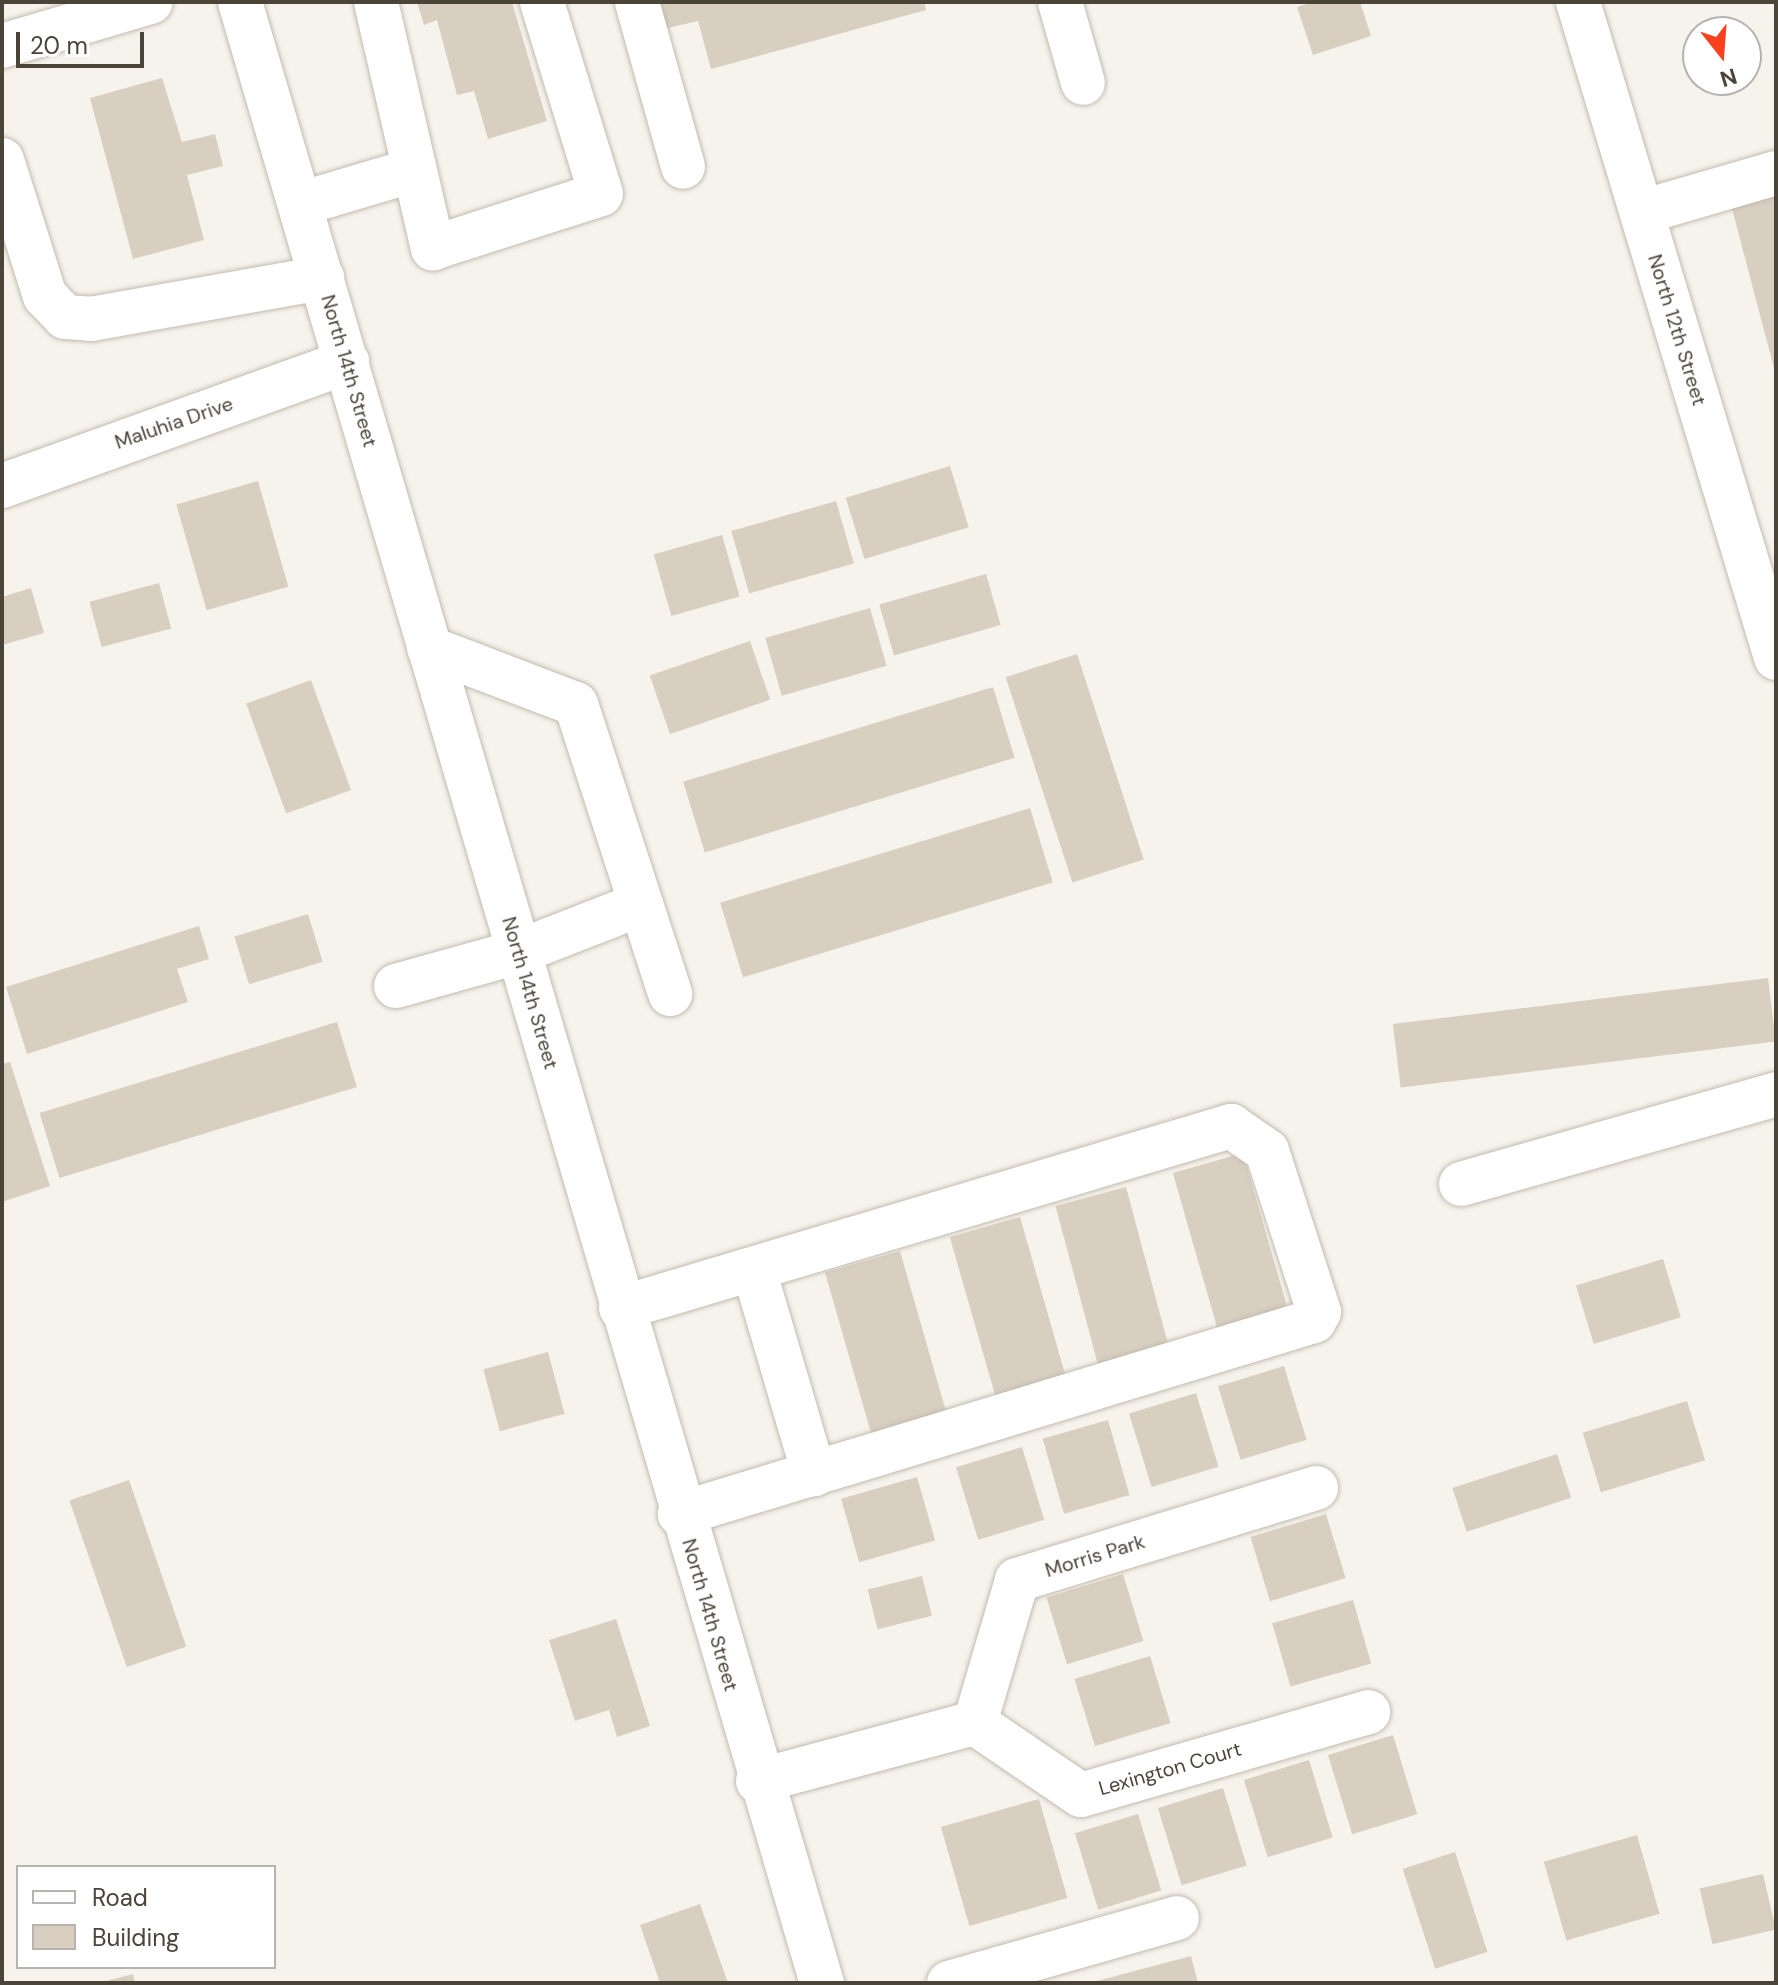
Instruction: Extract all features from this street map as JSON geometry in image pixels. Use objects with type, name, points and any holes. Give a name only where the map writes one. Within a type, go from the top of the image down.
[{"type":"street","points":[[2,46],[151,2]]},
{"type":"street","name":"North 14th Street","points":[[240,2],[758,1781],[822,1983]]},
{"type":"street","points":[[376,2],[411,171],[433,248],[601,194],[542,2]]},
{"type":"street","points":[[637,2],[683,167]]},
{"type":"street","points":[[1060,2],[1083,83]]},
{"type":"street","name":"North 12th Street","points":[[1578,2],[1776,658]]},
{"type":"street","points":[[2,160],[45,296],[65,317],[91,319],[322,278]]},
{"type":"street","points":[[300,204],[411,171]]},
{"type":"street","points":[[1642,212],[1776,173]]},
{"type":"street","name":"Maluhia Drive","points":[[2,486],[347,362]]},
{"type":"street","points":[[429,648],[576,704],[670,994]]},
{"type":"street","points":[[396,986],[518,952],[641,904]]},
{"type":"street","points":[[1461,1184],[1776,1094]]},
{"type":"street","points":[[621,1308],[1231,1126],[1267,1151],[1319,1312],[1314,1321],[680,1514]]},
{"type":"street","points":[[754,1270],[814,1474]]},
{"type":"street","name":"Morris Park","points":[[975,1723],[1017,1580],[1316,1488]]},
{"type":"street","name":"Lexington Court","points":[[975,1723],[1081,1795],[1368,1712]]},
{"type":"street","points":[[758,1781],[975,1723]]},
{"type":"street","points":[[949,1983],[1068,1967],[1177,1918]]},
{"type":"building","points":[[417,2],[512,2],[547,121],[488,139],[474,91],[457,95],[437,20],[424,25]]},
{"type":"building","points":[[647,2],[924,2],[926,10],[711,69],[698,21],[655,31]]},
{"type":"building","points":[[1313,2],[1360,2],[1371,36],[1313,55],[1297,7]]},
{"type":"building","points":[[162,78],[182,142],[215,134],[223,166],[187,175],[204,240],[133,259],[90,98]]},
{"type":"building","points":[[1776,189],[1776,372],[1775,372],[1730,201]]},
{"type":"building","points":[[950,466],[969,527],[864,559],[846,498]]},
{"type":"building","points":[[258,481],[288,587],[207,610],[176,504]]},
{"type":"building","points":[[836,501],[854,563],[749,594],[731,531]]},
{"type":"building","points":[[722,535],[740,597],[671,616],[654,555]]},
{"type":"building","points":[[986,574],[1001,625],[894,656],[879,605]]},
{"type":"building","points":[[159,583],[171,628],[102,647],[89,602]]},
{"type":"building","points":[[31,588],[44,633],[2,645],[2,597]]},
{"type":"building","points":[[870,608],[887,666],[782,696],[765,638]]},
{"type":"building","points":[[750,641],[770,700],[670,734],[650,676]]},
{"type":"building","points":[[1077,654],[1144,859],[1072,883],[1006,677]]},
{"type":"building","points":[[311,680],[351,790],[286,814],[246,704]]},
{"type":"building","points":[[993,687],[1015,758],[705,852],[683,782]]},
{"type":"building","points":[[1030,808],[1053,883],[743,977],[720,903]]},
{"type":"building","points":[[308,914],[323,962],[249,984],[234,937]]},
{"type":"building","points":[[199,926],[209,959],[177,969],[188,1002],[27,1054],[6,987]]},
{"type":"building","points":[[1768,978],[1776,1042],[1401,1088],[1393,1024]]},
{"type":"building","points":[[337,1022],[357,1087],[59,1178],[40,1113]]},
{"type":"building","points":[[10,1062],[50,1186],[2,1202],[2,1064]]},
{"type":"building","points":[[1243,1153],[1290,1315],[1219,1336],[1173,1173]]},
{"type":"building","points":[[1126,1187],[1169,1349],[1099,1368],[1055,1206]]},
{"type":"building","points":[[1020,1217],[1065,1376],[995,1396],[950,1237]]},
{"type":"building","points":[[900,1251],[946,1412],[871,1433],[825,1272]]},
{"type":"building","points":[[1663,1259],[1681,1317],[1594,1344],[1576,1286]]},
{"type":"building","points":[[548,1352],[565,1414],[500,1431],[483,1369]]},
{"type":"building","points":[[1284,1366],[1307,1440],[1241,1460],[1218,1386]]},
{"type":"building","points":[[1196,1393],[1219,1467],[1152,1487],[1129,1413]]},
{"type":"building","points":[[1687,1401],[1705,1460],[1601,1492],[1583,1433]]},
{"type":"building","points":[[1108,1420],[1129,1495],[1064,1514],[1043,1439]]},
{"type":"building","points":[[1022,1447],[1044,1520],[978,1540],[956,1467]]},
{"type":"building","points":[[1557,1454],[1571,1498],[1467,1532],[1452,1488]]},
{"type":"building","points":[[917,1477],[935,1540],[859,1562],[841,1499]]},
{"type":"building","points":[[129,1480],[186,1646],[127,1667],[69,1501]]},
{"type":"building","points":[[1326,1514],[1346,1578],[1270,1601],[1250,1537]]},
{"type":"building","points":[[1123,1574],[1143,1641],[1067,1664],[1046,1597]]},
{"type":"building","points":[[922,1576],[932,1616],[878,1629],[868,1590]]},
{"type":"building","points":[[1353,1600],[1371,1663],[1290,1687],[1272,1623]]},
{"type":"building","points":[[616,1619],[650,1726],[617,1737],[609,1710],[575,1721],[549,1640]]},
{"type":"building","points":[[1150,1656],[1170,1723],[1095,1746],[1074,1679]]},
{"type":"building","points":[[1393,1735],[1417,1814],[1352,1834],[1328,1755]]},
{"type":"building","points":[[1309,1760],[1333,1837],[1268,1857],[1244,1780]]},
{"type":"building","points":[[1223,1788],[1247,1865],[1182,1885],[1158,1808]]},
{"type":"building","points":[[1039,1799],[1067,1898],[969,1926],[941,1827]]},
{"type":"building","points":[[1138,1814],[1161,1891],[1098,1910],[1075,1833]]},
{"type":"building","points":[[1637,1835],[1660,1914],[1566,1941],[1544,1862]]},
{"type":"building","points":[[1455,1852],[1487,1952],[1435,1969],[1403,1869]]},
{"type":"building","points":[[1763,1874],[1776,1930],[1712,1944],[1700,1889]]},
{"type":"building","points":[[700,1904],[728,1983],[660,1983],[640,1925]]},
{"type":"building","points":[[1191,1956],[1198,1983],[1093,1983],[1093,1982]]},
{"type":"building","points":[[133,1974],[135,1983],[102,1983],[102,1982]]}]
